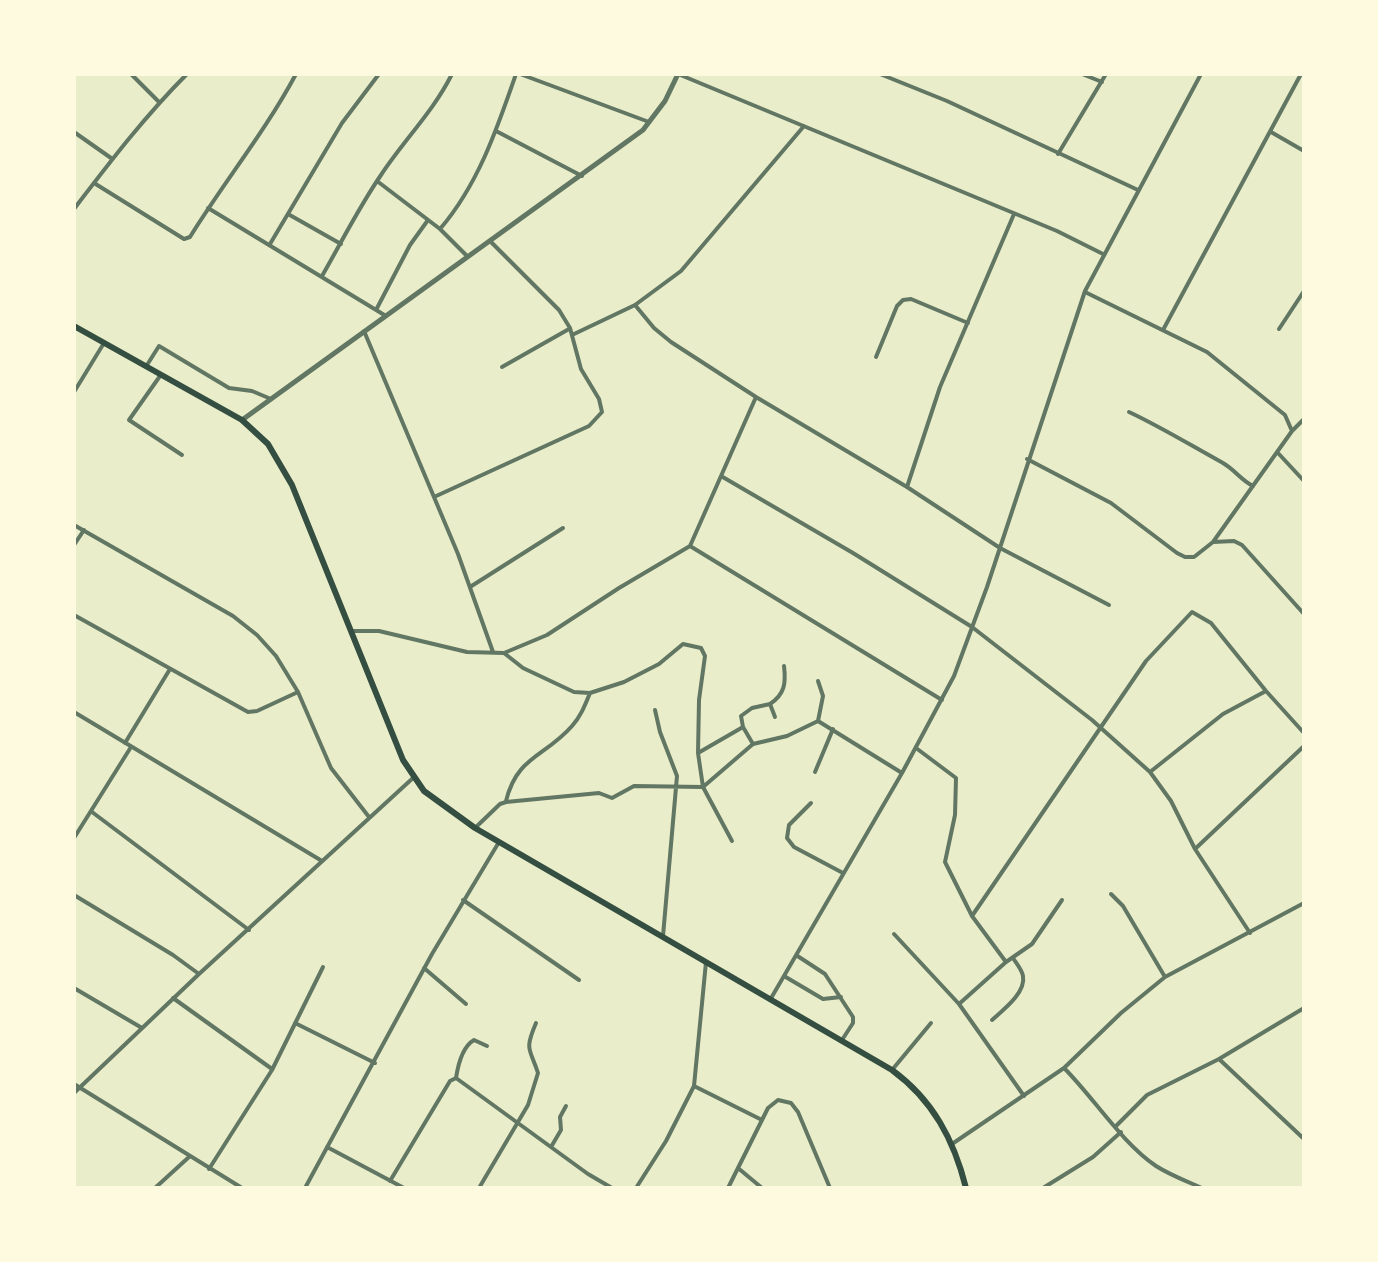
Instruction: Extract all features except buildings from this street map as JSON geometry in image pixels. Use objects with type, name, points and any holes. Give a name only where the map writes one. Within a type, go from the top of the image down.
[{"type":"main road","points":[[74,326],[242,420],[268,444],[292,485],[382,711],[413,778],[431,797],[475,828],[892,1070],[932,1108],[952,1144],[966,1188]]},
{"type":"street","points":[[131,74],[159,102]]},
{"type":"street","points":[[74,209],[111,158],[187,74]]},
{"type":"street","points":[[94,183],[184,239],[190,237],[219,191],[241,165],[296,74]]},
{"type":"street","points":[[270,244],[342,123],[379,74]]},
{"type":"street","points":[[322,276],[377,181],[435,104],[452,74]]},
{"type":"street","points":[[440,229],[464,199],[496,131],[518,74],[650,123]]},
{"type":"street","points":[[242,420],[582,176],[650,123],[678,74],[1103,254]]},
{"type":"street","points":[[880,74],[947,101],[1138,190]]},
{"type":"street","points":[[1082,74],[1102,82]]},
{"type":"street","points":[[1058,154],[1106,74]]},
{"type":"street","points":[[770,1000],[902,773],[958,666],[1085,291],[1201,74]]},
{"type":"street","points":[[1163,330],[1301,74]]},
{"type":"street","points":[[572,335],[635,305],[681,271],[804,126]]},
{"type":"street","points":[[496,131],[582,176]]},
{"type":"street","points":[[74,132],[111,158]]},
{"type":"street","points":[[1271,132],[1304,151]]},
{"type":"street","points":[[377,181],[440,229],[468,257]]},
{"type":"street","points":[[208,208],[386,316]]},
{"type":"street","points":[[288,214],[341,244]]},
{"type":"street","points":[[907,487],[940,387],[1014,214]]},
{"type":"street","points":[[376,310],[410,245],[428,220]]},
{"type":"street","points":[[434,497],[589,426],[602,412],[599,399],[581,369],[570,328],[559,310],[490,241]]},
{"type":"street","points":[[1085,291],[1223,362],[1285,415],[1292,431]]},
{"type":"street","points":[[1279,329],[1304,291]]},
{"type":"street","points":[[876,357],[897,306],[903,300],[911,299],[968,323]]},
{"type":"street","points":[[635,305],[654,328],[671,342],[756,397],[907,487],[1000,548],[1109,605]]},
{"type":"street","points":[[502,367],[570,328]]},
{"type":"street","points":[[364,331],[434,497],[493,653]]},
{"type":"street","points":[[74,392],[104,343]]},
{"type":"street","points":[[147,365],[159,346],[229,388],[252,391],[272,399]]},
{"type":"street","points":[[162,374],[129,420],[182,455]]},
{"type":"street","points":[[352,631],[379,631],[467,652],[493,653],[504,653],[547,635],[690,546],[756,397]]},
{"type":"street","points":[[1129,412],[1225,464],[1241,480],[1253,486]]},
{"type":"street","points":[[1027,459],[1111,503],[1185,557],[1194,557],[1213,542],[1292,431],[1304,419]]},
{"type":"street","points":[[1278,453],[1304,481]]},
{"type":"street","points":[[721,476],[972,627],[1101,728],[1150,772],[1171,801],[1195,849],[1250,933]]},
{"type":"street","points":[[74,525],[233,616],[276,656],[298,692],[331,768],[369,817]]},
{"type":"street","points":[[470,587],[563,528]]},
{"type":"street","points":[[74,545],[84,530]]},
{"type":"street","points":[[1213,542],[1234,541],[1242,545],[1304,614]]},
{"type":"street","points":[[690,546],[942,700]]},
{"type":"street","points":[[972,916],[1146,661],[1192,612],[1211,623],[1304,733]]},
{"type":"street","points":[[74,615],[248,712],[257,711],[298,692]]},
{"type":"street","points":[[504,653],[523,668],[574,692],[590,693],[624,682],[659,664],[683,644],[701,648],[705,656],[699,700],[698,753],[703,787],[732,841]]},
{"type":"street","points":[[753,744],[743,727],[741,716],[752,708],[778,699],[784,690],[784,666]]},
{"type":"street","points":[[74,838],[92,812],[170,669]]},
{"type":"street","points":[[818,681],[823,696],[818,721]]},
{"type":"street","points":[[1150,772],[1223,714],[1266,691]]},
{"type":"street","points":[[506,802],[516,774],[571,728],[590,693]]},
{"type":"street","points":[[770,704],[775,717]]},
{"type":"street","points":[[655,710],[677,776],[663,936]]},
{"type":"street","points":[[74,712],[322,861]]},
{"type":"street","points":[[818,721],[902,773]]},
{"type":"street","points":[[475,828],[506,802],[599,793],[612,798],[634,786],[703,787],[753,744],[787,736],[818,721]]},
{"type":"street","points":[[698,753],[743,727]]},
{"type":"street","points":[[815,772],[833,729]]},
{"type":"street","points":[[1195,849],[1304,746]]},
{"type":"street","points":[[916,748],[956,778],[955,815],[945,862],[972,916],[1006,962]]},
{"type":"street","points":[[74,1093],[413,778]]},
{"type":"street","points":[[811,803],[789,825],[787,838],[794,847],[843,873]]},
{"type":"street","points":[[92,812],[249,930]]},
{"type":"street","points":[[305,1188],[424,968],[499,842]]},
{"type":"street","points":[[1111,894],[1123,906],[1165,977]]},
{"type":"street","points":[[74,895],[199,974]]},
{"type":"street","points":[[463,900],[579,980]]},
{"type":"street","points":[[959,1004],[1006,962],[1032,944],[1062,900]]},
{"type":"street","points":[[952,1144],[1064,1068],[1121,1013],[1165,977],[1304,903]]},
{"type":"street","points":[[894,934],[959,1004],[1024,1096]]},
{"type":"street","points":[[796,955],[825,974],[841,997],[853,1020],[842,1040]]},
{"type":"street","points":[[992,1020],[1012,1002],[1023,982],[1023,975],[1013,958]]},
{"type":"street","points":[[636,1188],[666,1141],[694,1086],[706,962]]},
{"type":"street","points":[[209,1169],[272,1070],[323,967]]},
{"type":"street","points":[[424,968],[466,1004]]},
{"type":"street","points":[[784,976],[823,999],[841,997]]},
{"type":"street","points":[[74,988],[142,1028]]},
{"type":"street","points":[[173,998],[272,1070]]},
{"type":"street","points":[[1116,1126],[1147,1095],[1219,1059],[1304,1008]]},
{"type":"street","points":[[295,1023],[375,1063]]},
{"type":"street","points":[[479,1188],[528,1105],[538,1073],[530,1058],[529,1041],[536,1023]]},
{"type":"street","points":[[892,1070],[931,1023]]},
{"type":"street","points":[[456,1078],[459,1062],[470,1043],[474,1040],[487,1046]]},
{"type":"street","points":[[1219,1059],[1304,1139]]},
{"type":"street","points":[[1064,1068],[1133,1146],[1155,1165],[1202,1188]]},
{"type":"street","points":[[390,1181],[450,1081],[456,1078],[612,1188]]},
{"type":"street","points":[[74,1084],[108,1102],[189,1157],[242,1188]]},
{"type":"street","points":[[694,1086],[762,1120]]},
{"type":"street","points":[[728,1188],[768,1108],[778,1100],[791,1103],[798,1112],[830,1188]]},
{"type":"street","points":[[551,1147],[561,1130],[560,1117],[566,1106]]},
{"type":"street","points":[[1043,1188],[1093,1157],[1121,1132]]},
{"type":"street","points":[[327,1147],[404,1188]]},
{"type":"street","points":[[155,1188],[189,1157]]},
{"type":"street","points":[[738,1168],[762,1188]]}]
